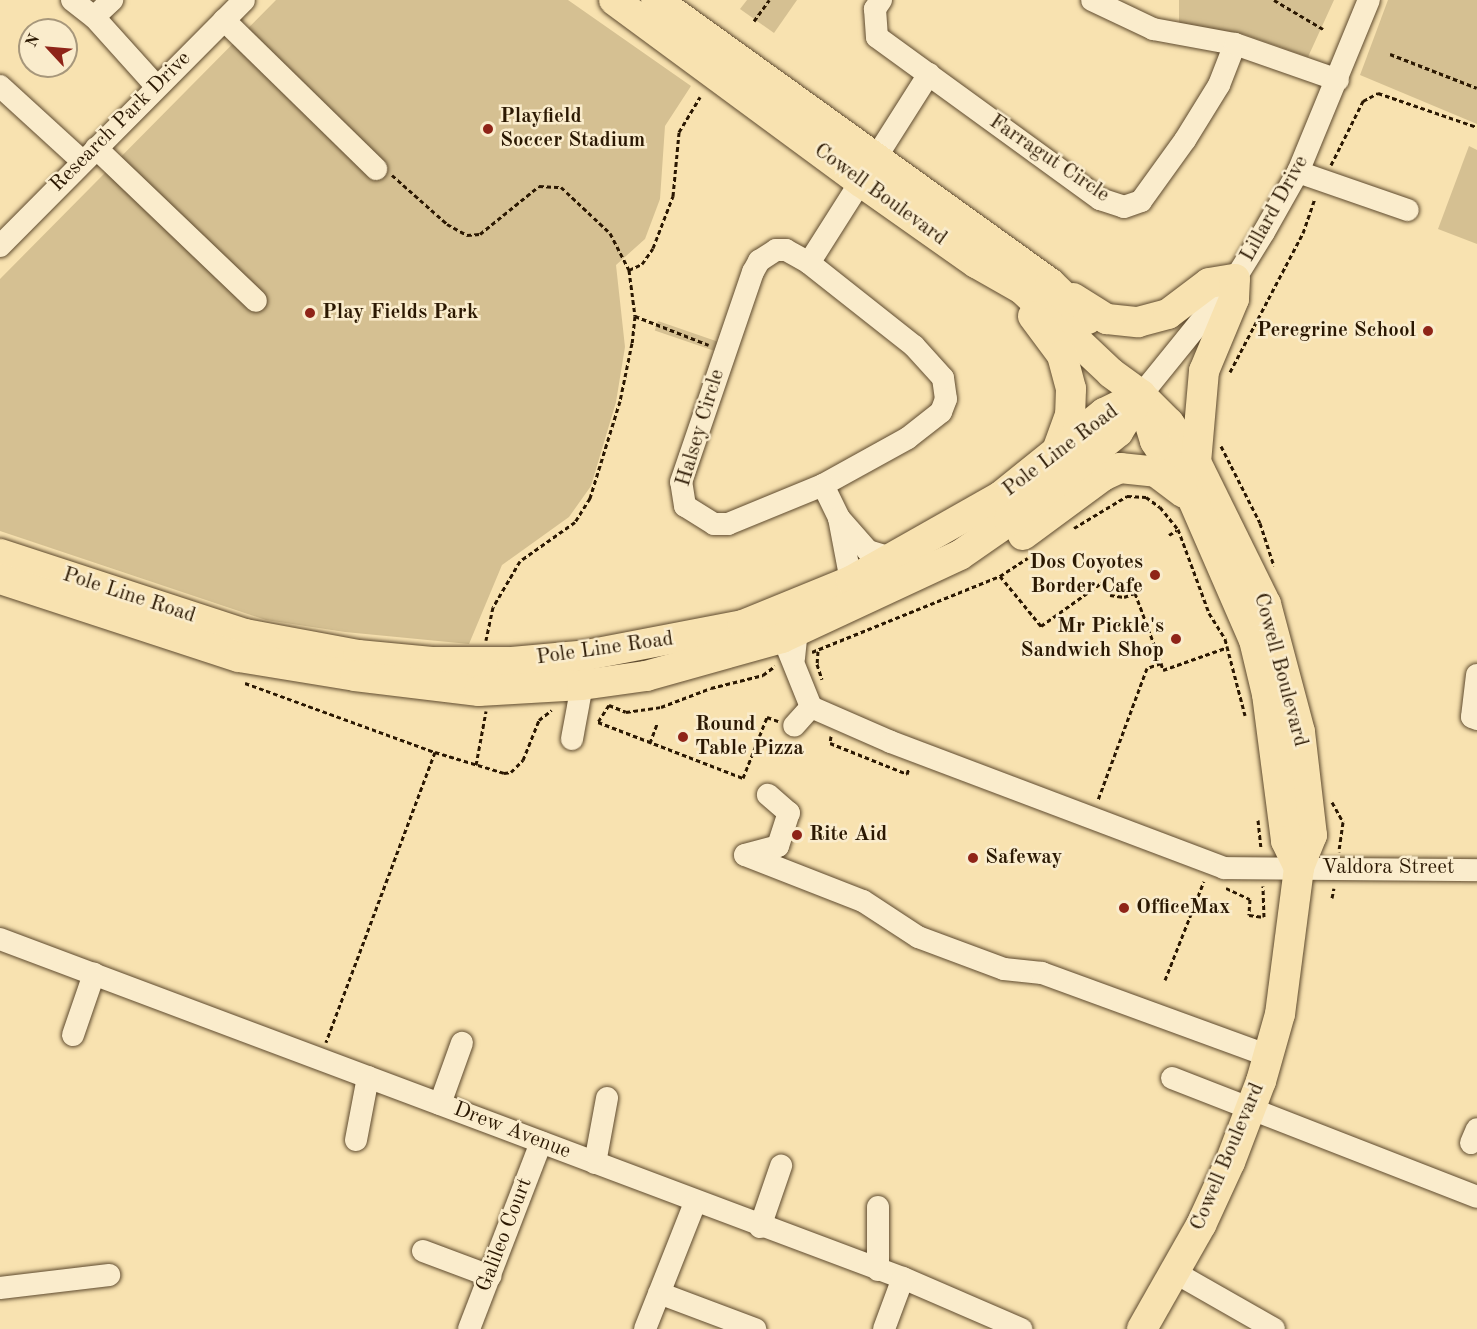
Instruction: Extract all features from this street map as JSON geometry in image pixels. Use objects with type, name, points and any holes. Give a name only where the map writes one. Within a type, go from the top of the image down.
[{"type":"main road","name":"Cowell Boulevard","points":[[614,0],[648,6],[877,156],[1050,283],[1126,359],[1141,395],[1155,441],[1193,500],[1254,640],[1300,732],[1312,835],[1299,868],[1288,968],[1269,1056],[1230,1162],[1142,1329]]},
{"type":"main road","name":"Cowell Boulevard","points":[[648,6],[861,182],[976,263],[1022,289],[1111,373],[1141,395],[1169,423],[1196,462],[1266,604],[1278,692]]},
{"type":"main road","points":[[976,263],[1042,325],[1062,355],[1072,394],[1070,416],[1057,451]]},
{"type":"main road","points":[[1050,283],[1107,319],[1138,322],[1168,314],[1209,284],[1235,279],[1234,299],[1204,371],[1196,462]]},
{"type":"main road","name":"Pole Line Road","points":[[0,554],[245,634],[358,655],[432,662],[512,662],[587,655],[743,625],[851,581],[894,560],[1001,496],[1104,413],[1141,395]]},
{"type":"main road","name":"Pole Line Road","points":[[0,579],[239,657],[461,690],[581,696],[646,676],[786,653],[960,555],[1009,521],[1118,432],[1141,395]]},
{"type":"main road","points":[[960,555],[1018,539],[1103,476],[1120,468],[1156,472],[1193,500]]},
{"type":"street","points":[[72,0],[94,17],[157,87]]},
{"type":"street","points":[[94,17],[112,0]]},
{"type":"street","name":"Research Park Drive","points":[[0,246],[244,0]]},
{"type":"street","name":"Farragut Circle","points":[[881,0],[875,9],[877,37],[1100,199],[1124,207],[1141,201],[1185,140],[1219,86],[1234,44]]},
{"type":"street","points":[[1092,0],[1153,28],[1234,44],[1338,80]]},
{"type":"street","name":"Lillard Drive","points":[[1141,395],[1235,279],[1298,172],[1338,80],[1369,0]]},
{"type":"street","points":[[224,20],[376,169]]},
{"type":"street","points":[[809,263],[929,74]]},
{"type":"street","points":[[0,86],[89,155],[256,301]]},
{"type":"street","points":[[1298,172],[1408,210]]},
{"type":"street","name":"Halsey Circle","points":[[786,250],[809,263],[869,307],[937,367],[945,389],[941,412],[929,424],[823,485],[728,524],[704,520],[685,506],[681,482],[725,350],[759,261],[770,252],[786,250]]},
{"type":"street","points":[[823,485],[839,518],[851,581]]},
{"type":"street","points":[[786,653],[798,619],[873,586],[894,560],[868,551],[839,518]]},
{"type":"street","points":[[743,625],[786,653],[811,707],[787,721]]},
{"type":"street","points":[[1477,675],[1472,717],[1477,719]]},
{"type":"street","points":[[572,739],[581,696]]},
{"type":"street","name":"Valdora Street","points":[[811,707],[891,742],[1224,868],[1477,870]]},
{"type":"street","points":[[768,795],[789,813],[778,846],[745,855],[863,901],[918,937],[1004,969],[1042,973],[1269,1056]]},
{"type":"street","name":"Drew Avenue","points":[[0,939],[541,1142],[695,1203],[903,1278],[1021,1329]]},
{"type":"street","points":[[73,1035],[94,974]]},
{"type":"street","points":[[440,1104],[462,1043]]},
{"type":"street","points":[[356,1140],[368,1077]]},
{"type":"street","points":[[1172,1078],[1477,1197]]},
{"type":"street","points":[[595,1163],[606,1098]]},
{"type":"street","name":"Galileo Court","points":[[469,1329],[541,1142]]},
{"type":"street","points":[[760,1227],[781,1166]]},
{"type":"street","points":[[645,1329],[695,1203]]},
{"type":"street","points":[[878,1207],[878,1270]]},
{"type":"street","points":[[423,1251],[489,1276]]},
{"type":"street","points":[[1174,1272],[1274,1329]]},
{"type":"street","points":[[0,1288],[109,1275]]},
{"type":"street","points":[[884,1329],[903,1278]]},
{"type":"street","points":[[659,1293],[755,1329]]},
{"type":"path","points":[[754,21],[769,0]]},
{"type":"path","points":[[1274,0],[1323,28]]},
{"type":"path","points":[[1390,54],[1477,88]]},
{"type":"path","points":[[1226,380],[1303,233],[1322,182],[1359,109],[1370,96],[1378,93],[1477,127]]},
{"type":"path","points":[[629,270],[642,264],[653,248],[673,196],[679,132],[700,97]]},
{"type":"path","points":[[376,169],[395,177],[447,224],[467,235],[480,234],[539,186],[561,187],[610,233],[629,270],[635,316],[620,401],[590,498],[576,522],[520,561],[504,583],[493,607],[486,647]]},
{"type":"path","points":[[635,316],[725,350]]},
{"type":"path","points":[[1217,435],[1260,523],[1275,568]]},
{"type":"path","points":[[1065,534],[1127,496],[1146,497],[1160,507],[1178,530],[1209,613],[1228,647],[1247,726]]},
{"type":"path","points":[[1101,510],[1106,516]]},
{"type":"path","points":[[1169,535],[1178,530]]},
{"type":"path","points":[[243,682],[435,752],[476,765],[511,772],[523,760],[539,720],[551,710],[581,696],[626,712],[661,707],[711,688],[763,675],[786,653],[1000,576],[1037,552]]},
{"type":"path","points":[[1000,576],[1041,626],[1114,574]]},
{"type":"path","points":[[1129,579],[1163,670],[1228,647]]},
{"type":"path","points":[[1101,583],[1110,595],[1124,597],[1135,593]]},
{"type":"path","points":[[1092,817],[1147,668],[1161,663]]},
{"type":"path","points":[[609,705],[598,722],[743,778],[767,717],[787,721]]},
{"type":"path","points":[[476,765],[486,709]]},
{"type":"path","points":[[650,743],[657,724]]},
{"type":"path","points":[[319,1059],[435,752]]},
{"type":"path","points":[[1330,791],[1343,822],[1343,834]]},
{"type":"path","points":[[1258,813],[1261,846]]},
{"type":"path","points":[[1165,980],[1205,876]]},
{"type":"shaded area","name":"Play Fields Park","points":[[276,0],[568,0],[691,86],[665,126],[660,199],[645,239],[616,265],[625,347],[616,402],[591,486],[569,517],[502,565],[469,644],[345,632],[266,620],[0,531],[0,279]]},
{"type":"shaded area","points":[[747,0],[797,0],[774,33],[740,9]]},
{"type":"shaded area","points":[[1179,0],[1334,0],[1308,57],[1243,34],[1179,23]]},
{"type":"shaded area","points":[[1388,0],[1477,0],[1477,124],[1360,75]]},
{"type":"shaded area","points":[[1469,146],[1477,150],[1477,244],[1438,229]]},
{"type":"shaded area","points":[[658,321],[719,342],[716,352],[655,330]]},
{"type":"place","name":"Playfield Soccer Stadium","points":[[488,129]]},
{"type":"place","name":"Play Fields Park","points":[[310,313]]},
{"type":"place","name":"Peregrine School","points":[[1428,331]]},
{"type":"place","name":"Dos Coyotes Border Cafe","points":[[1155,575]]},
{"type":"place","name":"Mr Pickle's Sandwich Shop","points":[[1176,639]]},
{"type":"place","name":"Round Table Pizza","points":[[683,737]]},
{"type":"place","name":"Rite Aid","points":[[797,835]]},
{"type":"place","name":"Safeway","points":[[973,858]]},
{"type":"place","name":"OfficeMax","points":[[1124,908]]}]
